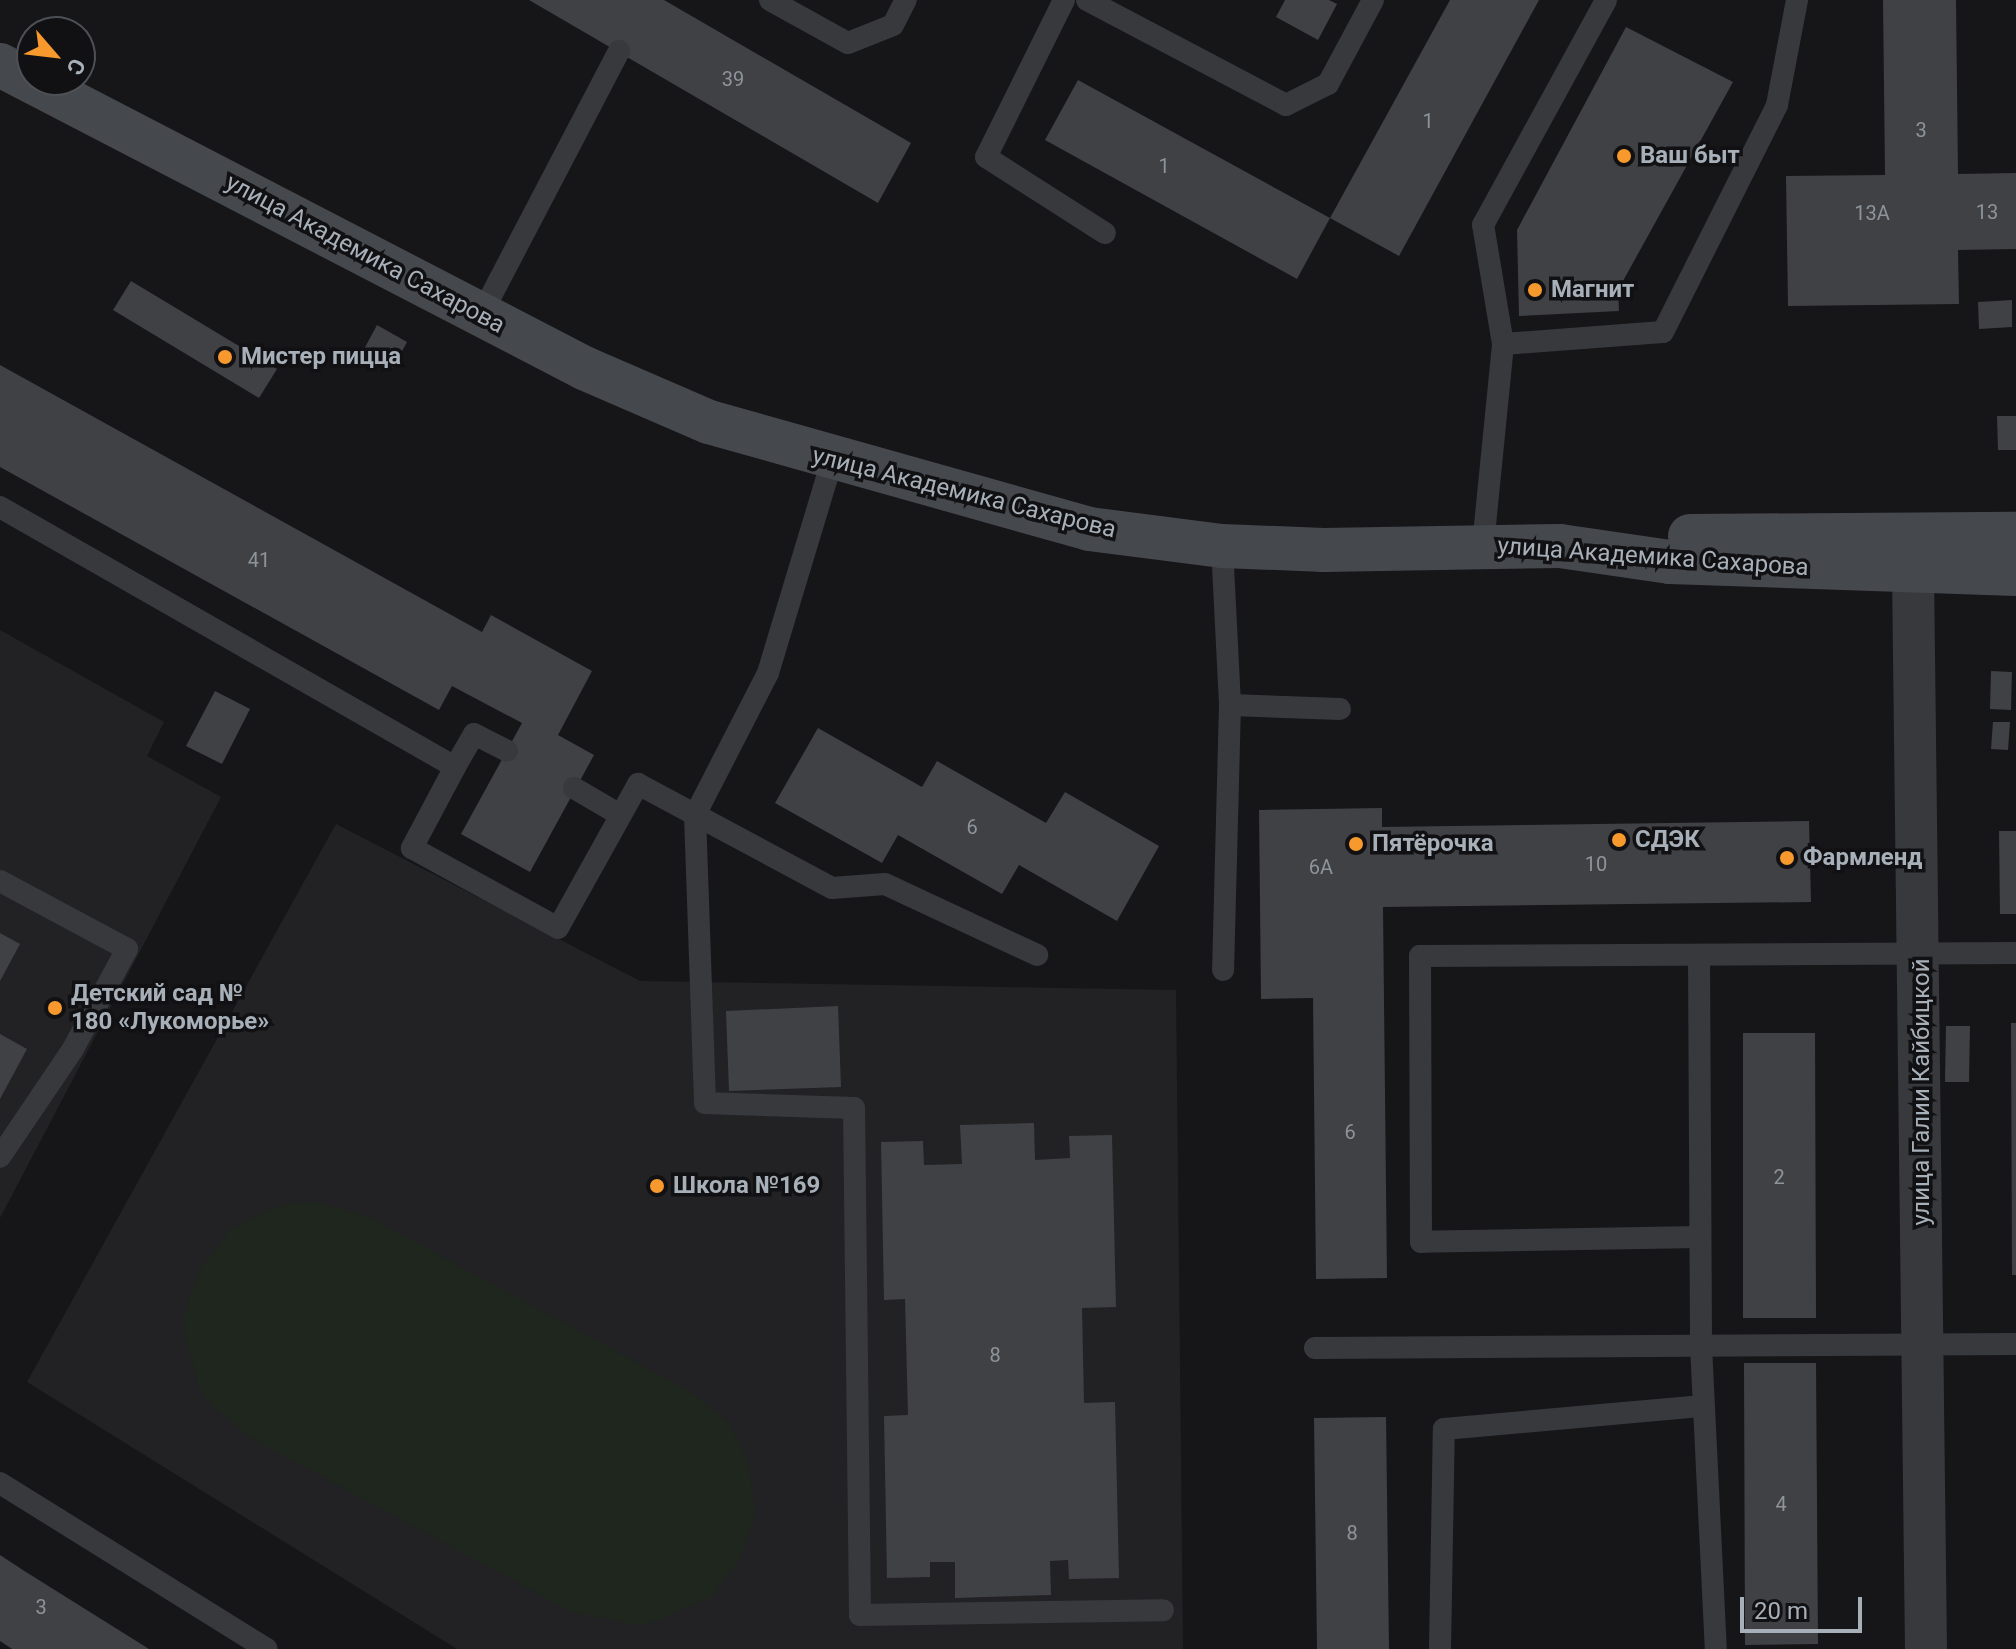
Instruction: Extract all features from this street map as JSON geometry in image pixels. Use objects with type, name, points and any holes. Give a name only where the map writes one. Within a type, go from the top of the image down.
[{"type":"main road","name":"улица Академика Сахарова","points":[[0,65],[584,368],[709,422],[832,461],[1089,529],[1222,546],[1324,550],[1560,546],[1670,562],[1912,553],[2016,574]]},
{"type":"main road","points":[[1912,553],[2016,534]]},
{"type":"street","name":"улица Галии Кайбицкой","points":[[1912,553],[1921,953],[1926,1649]]},
{"type":"lane","points":[[770,0],[848,43],[893,25],[906,0]]},
{"type":"lane","points":[[1064,0],[986,157],[1105,233]]},
{"type":"lane","points":[[1087,0],[1286,105],[1328,84],[1373,0]]},
{"type":"lane","points":[[1483,545],[1503,344],[1483,225],[1606,0]]},
{"type":"lane","points":[[1503,344],[1663,332],[1777,105],[1797,0]]},
{"type":"lane","points":[[481,315],[619,51]]},
{"type":"lane","points":[[832,461],[768,673],[695,815],[705,1103],[854,1108],[860,1615],[1163,1610]]},
{"type":"lane","points":[[0,507],[455,767]]},
{"type":"lane","points":[[1222,546],[1230,705],[1223,970]]},
{"type":"lane","points":[[1230,705],[1340,709]]},
{"type":"lane","points":[[507,751],[474,734],[412,848],[558,928],[638,784],[832,888],[885,884],[1037,955]]},
{"type":"lane","points":[[574,788],[620,815]]},
{"type":"lane","points":[[0,881],[127,949],[73,1049],[0,1157]]},
{"type":"lane","points":[[1700,1237],[1421,1242],[1420,956],[2016,953]]},
{"type":"lane","points":[[1699,955],[1701,1346],[1716,1649]]},
{"type":"lane","points":[[1315,1348],[2016,1344]]},
{"type":"lane","points":[[1440,1649],[1444,1429],[1703,1406]]},
{"type":"lane","points":[[0,1483],[267,1649]]},
{"type":"shaded area","name":"Детский сад № 180 «Лукоморье»","points":[[0,630],[164,722],[147,756],[221,797],[0,1218]]},
{"type":"shaded area","name":"Школа №169","points":[[336,824],[640,981],[1176,990],[1183,1649],[457,1649],[27,1382]]},
{"type":"shaded area","points":[[298,1202],[320,1203],[369,1217],[689,1391],[728,1422],[749,1464],[755,1513],[740,1560],[710,1598],[643,1626],[572,1612],[251,1438],[212,1406],[199,1387],[186,1340],[184,1315],[200,1269],[230,1230],[274,1208]]},
{"type":"building","points":[[529,0],[664,0],[911,143],[878,203]]},
{"type":"building","points":[[1285,0],[1329,0],[1337,4],[1318,40],[1276,17]]},
{"type":"building","points":[[1450,0],[1539,0],[1399,256],[1330,218]]},
{"type":"building","points":[[1883,0],[1956,0],[1958,174],[2016,173],[2016,249],[1958,250],[1959,304],[1788,306],[1786,176],[1885,175]]},
{"type":"building","name":"Ваш быт","points":[[1626,27],[1733,82],[1618,290],[1619,311],[1519,316],[1517,230]]},
{"type":"building","points":[[1078,80],[1330,218],[1297,279],[1045,140]]},
{"type":"building","points":[[131,281],[277,369],[259,398],[113,310]]},
{"type":"building","points":[[2012,300],[2012,327],[1979,329],[1978,302]]},
{"type":"building","points":[[377,325],[407,342],[393,368],[363,351]]},
{"type":"building","points":[[0,365],[482,632],[491,615],[592,671],[558,735],[594,755],[530,872],[461,834],[522,723],[452,686],[439,710],[0,467]]},
{"type":"building","points":[[1997,416],[2016,416],[2016,450],[1998,450]]},
{"type":"building","points":[[1991,671],[2012,672],[2011,710],[1990,709]]},
{"type":"building","points":[[215,691],[250,709],[222,764],[186,746]]},
{"type":"building","points":[[1993,722],[2010,722],[2008,750],[1991,749]]},
{"type":"building","points":[[818,728],[922,787],[937,761],[1046,823],[1065,792],[1159,846],[1117,921],[1019,865],[1002,894],[898,835],[882,863],[775,803]]},
{"type":"building","points":[[1382,808],[1382,827],[1809,821],[1811,902],[1383,907],[1387,1278],[1316,1279],[1313,998],[1261,999],[1259,810]]},
{"type":"building","points":[[1999,831],[2016,831],[2016,914],[2000,914]]},
{"type":"building","points":[[0,933],[20,944],[0,981]]},
{"type":"building","points":[[838,1006],[841,1087],[729,1091],[726,1011]]},
{"type":"building","points":[[2011,1023],[2016,1023],[2016,1275],[2012,1275]]},
{"type":"building","points":[[1946,1026],[1970,1026],[1969,1082],[1945,1082]]},
{"type":"building","points":[[1743,1033],[1815,1033],[1816,1318],[1743,1318]]},
{"type":"building","points":[[0,1034],[27,1049],[0,1099]]},
{"type":"building","points":[[1034,1123],[1035,1160],[1070,1158],[1069,1136],[1112,1135],[1116,1307],[1082,1308],[1084,1403],[1115,1402],[1119,1578],[1069,1579],[1068,1560],[1050,1561],[1051,1595],[955,1598],[955,1562],[930,1562],[930,1577],[887,1578],[884,1416],[908,1415],[905,1299],[884,1300],[881,1142],[923,1141],[924,1165],[962,1164],[960,1125]]},
{"type":"building","points":[[1744,1363],[1816,1363],[1818,1644],[1745,1645]]},
{"type":"building","points":[[1386,1417],[1389,1649],[1317,1649],[1314,1418]]},
{"type":"building","points":[[0,1555],[149,1649],[12,1649],[0,1641]]},
{"type":"place","name":"Ваш быт","points":[[1624,156]]},
{"type":"place","name":"Магнит","points":[[1535,290]]},
{"type":"place","name":"Мистер пицца","points":[[225,357]]},
{"type":"place","name":"СДЭК","points":[[1619,840]]},
{"type":"place","name":"Пятёрочка","points":[[1356,844]]},
{"type":"place","name":"Фармленд","points":[[1787,858]]},
{"type":"place","name":"Детский сад № 180 «Лукоморье»","points":[[55,1008]]},
{"type":"place","name":"Школа №169","points":[[657,1186]]}]
